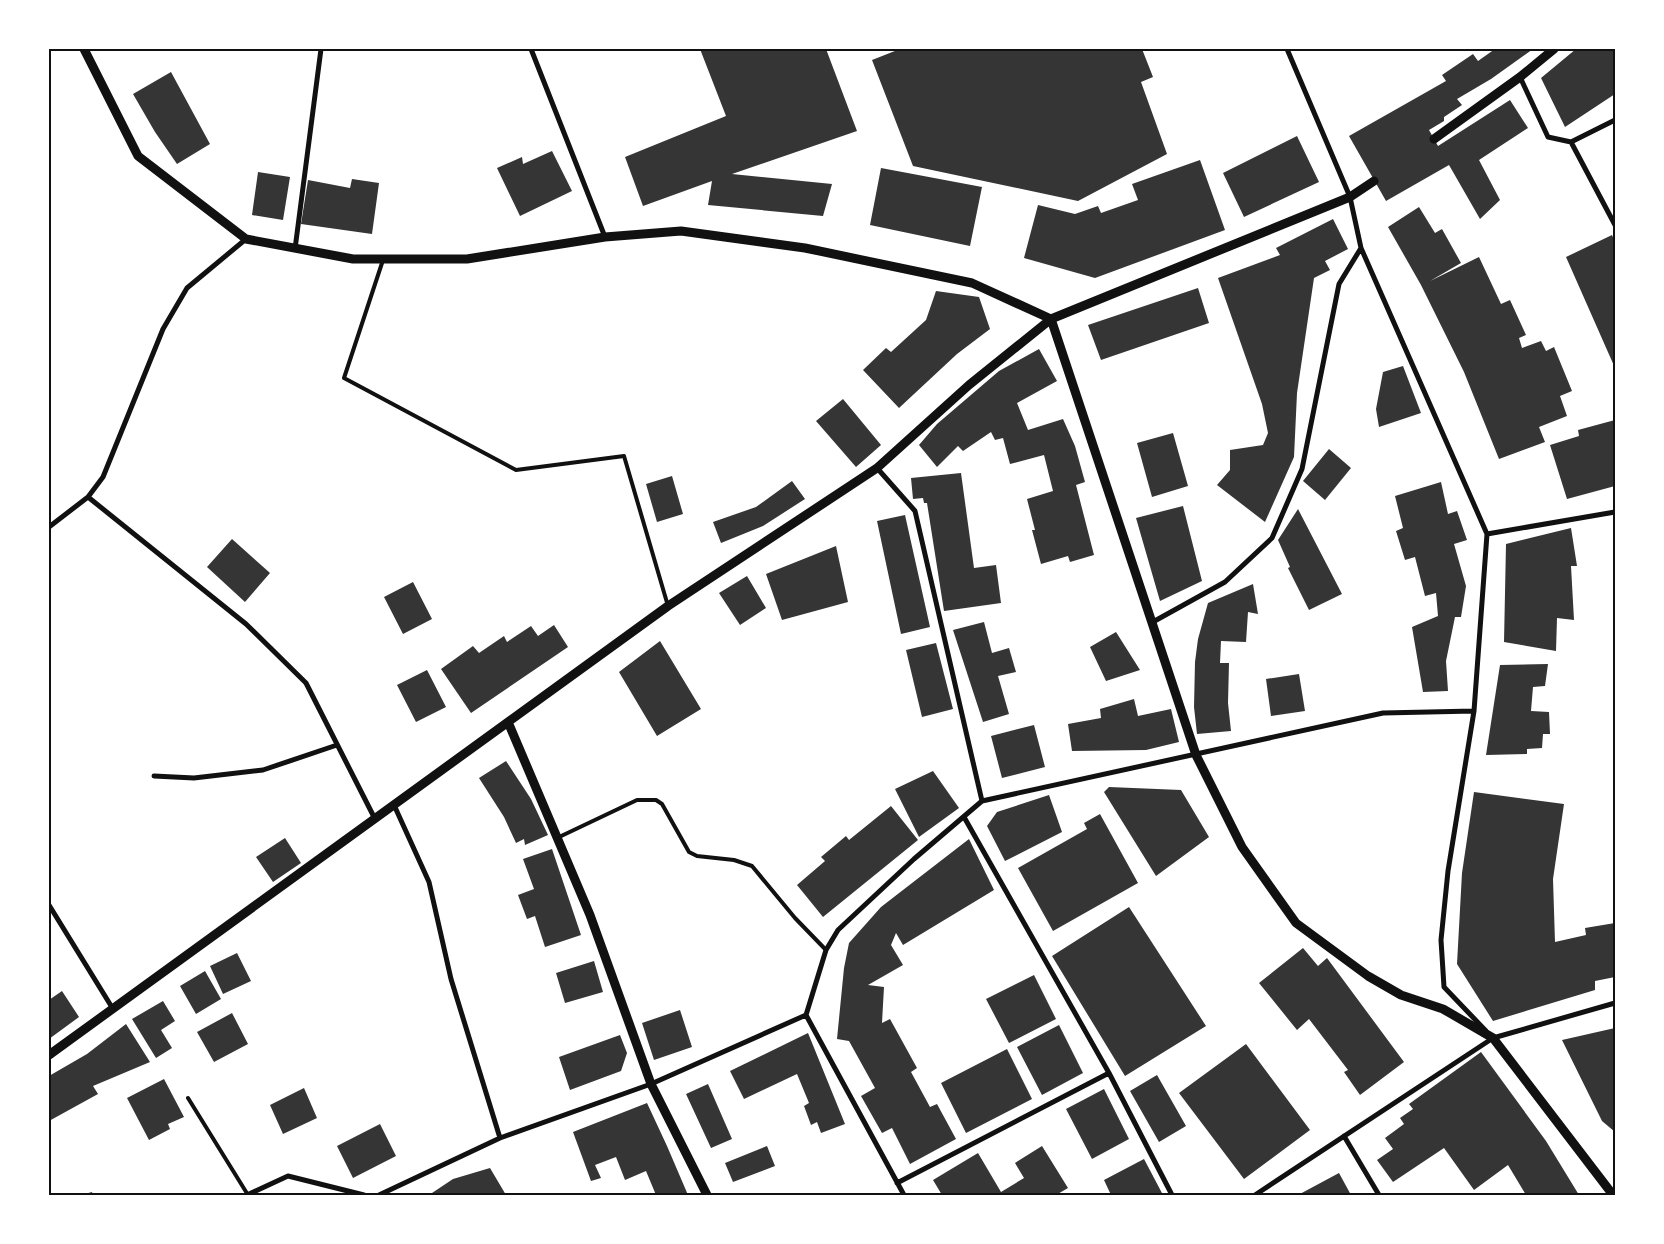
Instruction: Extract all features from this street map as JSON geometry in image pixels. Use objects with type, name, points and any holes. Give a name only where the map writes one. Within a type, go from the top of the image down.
[{"type":"street","points":[[84,49],[138,156],[246,240],[353,259],[467,259],[605,237],[681,231],[805,248],[972,284],[1051,319],[1196,755],[1242,847],[1296,923],[1368,976],[1401,995],[1442,1009],[1493,1038]]},
{"type":"street","points":[[295,248],[321,49]]},
{"type":"street","points":[[530,49],[605,237]]},
{"type":"street","points":[[1287,49],[1350,197],[1362,248],[1487,534],[1474,711],[1448,871],[1441,940],[1444,987],[1493,1038],[1613,1195]]},
{"type":"street","points":[[1434,139],[1520,77],[1554,49]]},
{"type":"street","points":[[1520,77],[1548,137],[1571,142],[1615,120]]},
{"type":"street","points":[[1571,142],[1615,225]]},
{"type":"street","points":[[49,1055],[668,606],[877,468],[968,384],[1051,319],[1350,197],[1374,181]]},
{"type":"street","points":[[49,527],[88,496],[103,477],[164,330],[187,288],[246,240]]},
{"type":"street","points":[[1151,623],[1226,582],[1272,538],[1302,469],[1339,284],[1362,248]]},
{"type":"street","points":[[877,468],[915,511],[982,801]]},
{"type":"street","points":[[88,496],[246,624],[306,683],[375,819]]},
{"type":"street","points":[[1487,534],[1615,512]]},
{"type":"street","points":[[904,1195],[806,1015],[826,950],[838,930],[914,859],[982,801],[1382,713],[1474,711]]},
{"type":"street","points":[[508,722],[590,915],[651,1084],[707,1195]]},
{"type":"street","points":[[154,776],[194,778],[263,770],[337,745]]},
{"type":"street","points":[[394,805],[430,882],[451,979],[500,1138]]},
{"type":"street","points":[[964,817],[1109,1073],[1172,1195]]},
{"type":"street","points":[[49,905],[113,1009]]},
{"type":"street","points":[[1254,1195],[1493,1038],[1615,1003]]},
{"type":"street","points":[[379,1195],[500,1138],[651,1084],[806,1015]]},
{"type":"street","points":[[897,1184],[1109,1073]]},
{"type":"street","points":[[1344,1136],[1379,1195]]},
{"type":"street","points":[[248,1195],[288,1176],[364,1195]]},
{"type":"lane","points":[[384,259],[344,378],[516,470],[624,456],[668,606]]},
{"type":"lane","points":[[557,838],[637,800],[656,800],[662,804],[689,852],[697,856],[734,860],[752,866],[795,918],[826,950]]},
{"type":"lane","points":[[188,1098],[248,1195]]},
{"type":"building","points":[[700,49],[826,49],[857,131],[732,174],[832,184],[823,216],[708,205],[712,181],[643,206],[625,157],[726,116]]},
{"type":"building","points":[[900,49],[1142,49],[1153,77],[1141,82],[1167,154],[1078,201],[913,166],[872,60]]},
{"type":"building","points":[[1495,49],[1533,49],[1491,79],[1457,99],[1462,105],[1444,117],[1444,121],[1429,130],[1438,146],[1510,100],[1528,128],[1479,160],[1500,200],[1480,219],[1449,165],[1386,201],[1349,136],[1446,81],[1442,75],[1473,54],[1478,61]]},
{"type":"building","points":[[1576,49],[1615,49],[1615,94],[1565,127],[1541,78]]},
{"type":"building","points":[[171,72],[210,144],[177,164],[155,132],[133,94]]},
{"type":"building","points":[[1297,136],[1319,182],[1244,217],[1223,173]]},
{"type":"building","points":[[552,151],[572,191],[520,216],[497,168],[522,157],[523,164]]},
{"type":"building","points":[[1200,160],[1225,230],[1095,278],[1024,258],[1038,205],[1075,214],[1098,206],[1101,213],[1138,200],[1132,184]]},
{"type":"building","points":[[881,168],[982,187],[970,246],[870,225]]},
{"type":"building","points":[[258,172],[290,177],[283,220],[252,215]]},
{"type":"building","points":[[352,179],[379,183],[372,234],[301,224],[308,180],[350,188]]},
{"type":"building","points":[[1419,207],[1435,233],[1442,229],[1461,263],[1430,281],[1479,257],[1501,304],[1510,300],[1526,335],[1519,338],[1522,348],[1541,341],[1546,351],[1554,347],[1572,391],[1560,396],[1567,416],[1539,427],[1545,442],[1499,459],[1464,372],[1421,285],[1388,227]]},
{"type":"building","points":[[1333,219],[1348,249],[1325,261],[1330,270],[1314,278],[1297,393],[1294,457],[1265,522],[1217,485],[1230,470],[1230,450],[1263,445],[1268,433],[1262,404],[1218,278],[1280,255],[1276,248]]},
{"type":"building","points":[[1612,235],[1615,242],[1615,368],[1566,257]]},
{"type":"building","points":[[1198,288],[1209,323],[1101,360],[1088,325]]},
{"type":"building","points":[[936,291],[979,297],[990,329],[957,354],[899,408],[863,370],[886,348],[891,352],[926,320]]},
{"type":"building","points":[[1039,349],[1057,381],[1017,403],[1028,430],[1063,419],[1075,446],[1085,482],[1076,485],[1094,555],[1070,562],[1068,556],[1041,564],[1032,530],[1035,530],[1027,499],[1053,491],[1044,455],[1010,464],[1003,438],[995,440],[991,432],[963,451],[958,446],[937,467],[919,445],[937,424],[999,371]]},
{"type":"building","points":[[1403,366],[1421,413],[1379,427],[1376,409],[1383,372]]},
{"type":"building","points":[[843,399],[881,445],[856,467],[816,421]]},
{"type":"building","points":[[1615,420],[1615,486],[1567,499],[1550,445],[1579,436],[1578,430]]},
{"type":"building","points":[[1173,433],[1188,486],[1152,497],[1137,443]]},
{"type":"building","points":[[1329,449],[1351,468],[1325,500],[1303,481]]},
{"type":"building","points":[[961,473],[974,568],[996,565],[1001,603],[944,611],[927,503],[924,503],[923,498],[913,499],[911,478]]},
{"type":"building","points":[[672,476],[683,514],[657,522],[646,484]]},
{"type":"building","points":[[792,481],[805,499],[763,526],[721,543],[713,522],[756,507]]},
{"type":"building","points":[[1441,482],[1448,514],[1457,511],[1467,540],[1454,544],[1466,586],[1461,617],[1455,617],[1446,661],[1448,691],[1423,692],[1412,627],[1438,616],[1436,593],[1425,596],[1415,557],[1405,560],[1396,531],[1403,528],[1395,496]]},
{"type":"building","points":[[1183,506],[1202,581],[1160,601],[1136,518]]},
{"type":"building","points":[[1298,509],[1342,594],[1309,610],[1288,568],[1290,567],[1278,540]]},
{"type":"building","points":[[905,515],[930,627],[901,634],[877,521]]},
{"type":"building","points":[[1571,528],[1577,566],[1571,566],[1574,620],[1557,618],[1556,651],[1504,642],[1506,544]]},
{"type":"building","points":[[232,539],[270,573],[245,602],[207,567]]},
{"type":"building","points":[[836,546],[848,602],[782,620],[766,574]]},
{"type":"building","points":[[747,576],[766,608],[740,625],[719,593]]},
{"type":"building","points":[[413,582],[432,619],[403,634],[384,597]]},
{"type":"building","points":[[1253,584],[1258,614],[1248,612],[1246,642],[1221,641],[1220,663],[1229,663],[1228,703],[1231,731],[1197,734],[1194,707],[1195,662],[1198,639],[1208,603]]},
{"type":"building","points":[[984,622],[992,653],[1009,648],[1016,672],[998,676],[1009,714],[983,722],[953,630]]},
{"type":"building","points":[[554,625],[568,647],[471,713],[441,669],[473,646],[479,653],[504,636],[507,642],[531,626],[538,636]]},
{"type":"building","points":[[1116,632],[1140,670],[1106,681],[1090,647]]},
{"type":"building","points":[[660,641],[701,709],[657,736],[619,672]]},
{"type":"building","points":[[936,643],[953,709],[922,717],[906,650]]},
{"type":"building","points":[[1548,664],[1545,686],[1533,687],[1531,711],[1549,712],[1550,734],[1543,734],[1542,748],[1527,749],[1527,754],[1486,755],[1500,665]]},
{"type":"building","points":[[427,670],[446,707],[416,722],[397,685]]},
{"type":"building","points":[[1299,674],[1305,711],[1271,716],[1266,679]]},
{"type":"building","points":[[1134,699],[1138,716],[1171,709],[1179,742],[1146,750],[1072,751],[1068,724],[1101,718],[1100,709]]},
{"type":"building","points":[[1034,725],[1045,767],[1002,778],[991,736]]},
{"type":"building","points":[[506,761],[531,799],[548,835],[525,845],[524,839],[516,843],[504,817],[479,778]]},
{"type":"building","points":[[933,771],[959,808],[919,837],[895,789]]},
{"type":"building","points":[[1109,787],[1181,790],[1209,837],[1156,876],[1104,792]]},
{"type":"building","points":[[1474,792],[1564,804],[1553,879],[1555,942],[1586,935],[1585,928],[1615,923],[1615,977],[1595,981],[1595,990],[1493,1021],[1457,964],[1462,873]]},
{"type":"building","points":[[1049,795],[1062,832],[1005,861],[987,826],[997,812]]},
{"type":"building","points":[[891,806],[918,840],[823,917],[797,885],[825,861],[821,857],[846,836],[849,840]]},
{"type":"building","points":[[1100,814],[1138,883],[1053,931],[1018,868],[1087,829],[1084,823]]},
{"type":"building","points":[[285,838],[301,863],[273,882],[256,857]]},
{"type":"building","points":[[969,839],[994,890],[903,945],[896,933],[891,945],[903,965],[868,985],[884,987],[882,1023],[890,1019],[917,1068],[911,1072],[930,1107],[937,1104],[956,1139],[910,1164],[892,1128],[882,1133],[861,1096],[875,1088],[849,1041],[837,1039],[844,968],[849,943],[881,907]]},
{"type":"building","points":[[552,849],[581,935],[545,947],[535,916],[527,919],[518,895],[534,889],[523,859]]},
{"type":"building","points":[[1129,907],[1206,1026],[1125,1076],[1052,956]]},
{"type":"building","points":[[1303,948],[1318,966],[1327,958],[1404,1062],[1360,1095],[1344,1072],[1348,1070],[1309,1019],[1297,1030],[1259,983]]},
{"type":"building","points":[[237,953],[251,981],[223,994],[210,966]]},
{"type":"building","points":[[594,961],[603,992],[565,1003],[556,973]]},
{"type":"building","points":[[205,971],[221,999],[196,1014],[180,986]]},
{"type":"building","points":[[1034,975],[1056,1019],[1009,1043],[986,999]]},
{"type":"building","points":[[62,991],[79,1017],[49,1039],[49,1000]]},
{"type":"building","points":[[163,1001],[175,1021],[161,1030],[172,1048],[156,1058],[132,1019]]},
{"type":"building","points":[[680,1010],[692,1047],[654,1060],[642,1023]]},
{"type":"building","points":[[232,1013],[248,1044],[214,1062],[197,1032]]},
{"type":"building","points":[[126,1024],[150,1062],[93,1086],[98,1094],[49,1121],[49,1076],[87,1054]]},
{"type":"building","points":[[1059,1025],[1083,1073],[1042,1095],[1017,1047]]},
{"type":"building","points":[[1615,1028],[1615,1132],[1602,1121],[1562,1040]]},
{"type":"building","points":[[808,1033],[845,1124],[821,1133],[817,1122],[811,1125],[804,1106],[809,1103],[797,1074],[744,1099],[730,1071]]},
{"type":"building","points":[[620,1035],[627,1053],[621,1071],[570,1090],[559,1057]]},
{"type":"building","points":[[1246,1044],[1310,1130],[1244,1179],[1179,1093]]},
{"type":"building","points":[[1007,1049],[1032,1099],[966,1133],[941,1083]]},
{"type":"building","points":[[1481,1052],[1546,1141],[1579,1195],[1526,1195],[1508,1165],[1474,1190],[1444,1148],[1393,1182],[1377,1160],[1393,1149],[1385,1138],[1404,1124],[1400,1118],[1413,1109],[1409,1104]]},
{"type":"building","points":[[1157,1075],[1186,1126],[1159,1142],[1130,1091]]},
{"type":"building","points":[[164,1079],[184,1117],[168,1124],[170,1129],[149,1140],[127,1098]]},
{"type":"building","points":[[708,1084],[732,1139],[711,1148],[686,1094]]},
{"type":"building","points":[[304,1088],[317,1118],[283,1134],[270,1105]]},
{"type":"building","points":[[1104,1089],[1129,1139],[1092,1159],[1066,1109]]},
{"type":"building","points":[[647,1103],[688,1195],[656,1195],[646,1171],[625,1180],[616,1157],[595,1165],[601,1178],[591,1181],[573,1132]]},
{"type":"building","points":[[380,1124],[396,1156],[353,1178],[337,1146]]},
{"type":"building","points":[[767,1146],[775,1166],[733,1182],[725,1163]]},
{"type":"building","points":[[1042,1146],[1068,1188],[1056,1195],[942,1195],[933,1180],[978,1153],[1001,1192],[1024,1178],[1015,1163]]},
{"type":"building","points":[[1144,1159],[1163,1195],[1111,1195],[1104,1180]]},
{"type":"building","points":[[490,1168],[506,1195],[429,1195],[453,1179]]},
{"type":"building","points":[[1339,1173],[1351,1195],[1298,1195]]},
{"type":"building","points":[[92,1192],[93,1195],[81,1195]]}]
